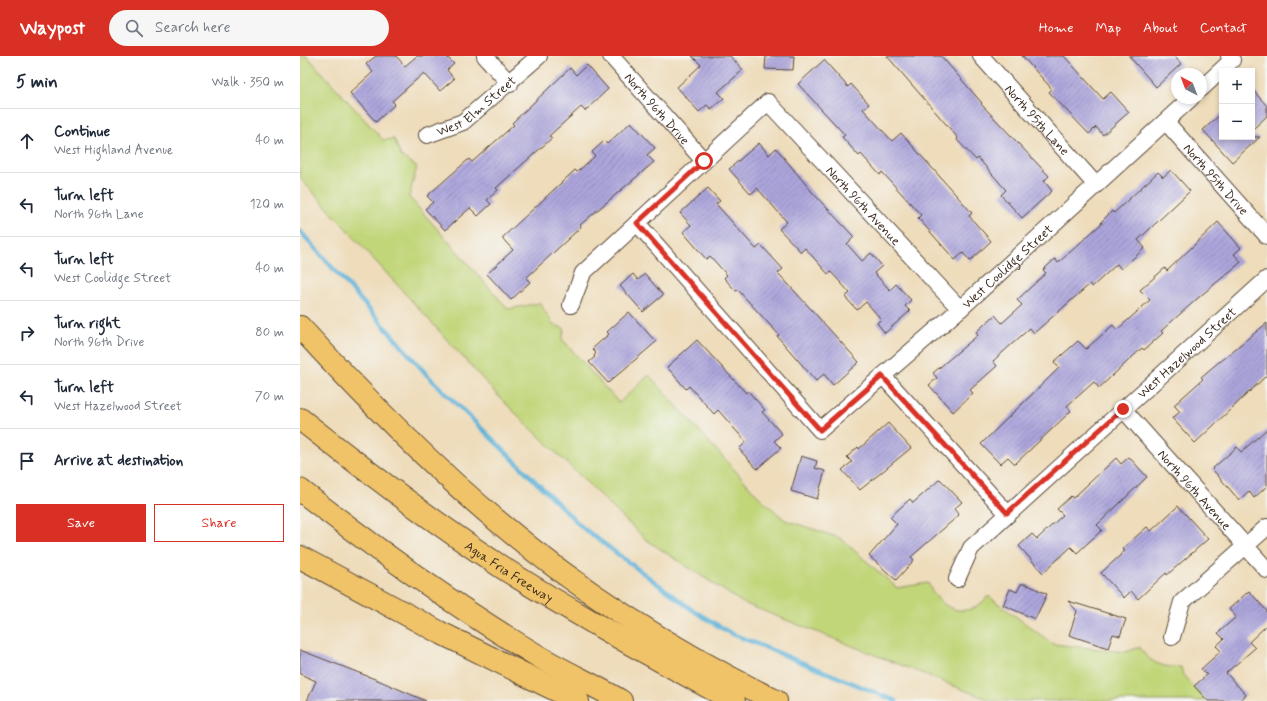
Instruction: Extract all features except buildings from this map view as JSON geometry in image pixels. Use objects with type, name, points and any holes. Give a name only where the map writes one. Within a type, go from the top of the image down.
[{"type":"highway","points":[[300,327],[339,370],[399,431],[502,525],[596,596],[639,624],[720,672],[776,701]]},
{"type":"highway","name":"Agua Fria Freeway","points":[[300,419],[400,496],[502,567],[622,640],[734,701]]},
{"type":"highway","points":[[300,490],[374,545],[482,620],[539,656],[621,701]]},
{"type":"highway","points":[[300,557],[439,632],[578,701]]},
{"type":"street","points":[[484,56],[510,84]]},
{"type":"street","name":"West Elm Street","points":[[427,135],[463,122],[510,84],[539,56]]},
{"type":"street","name":"North 96th Drive","points":[[611,56],[704,161]]},
{"type":"street","name":"North 95th Lane","points":[[980,56],[1095,184]]},
{"type":"street","points":[[1207,83],[1230,58]]},
{"type":"street","name":"North 96th Avenue","points":[[704,161],[768,102],[960,309]]},
{"type":"street","name":"West Coolidge Street","points":[[637,223],[820,430],[960,309],[1095,184],[1185,104]]},
{"type":"street","name":"North 95th Drive","points":[[1166,122],[1267,236]]},
{"type":"street","points":[[571,305],[583,273],[704,161]]},
{"type":"street","name":"West Hazelwood Street","points":[[957,579],[971,548],[1007,513],[1267,279]]},
{"type":"street","points":[[882,376],[1007,513]]},
{"type":"street","name":"North 96th Avenue","points":[[1123,409],[1267,570]]},
{"type":"street","points":[[1172,637],[1182,602],[1267,527]]},
{"type":"green space","points":[[300,56],[307,56],[383,140],[394,139],[401,156],[417,167],[409,197],[508,309],[540,303],[553,324],[565,329],[562,339],[619,403],[649,375],[758,496],[785,520],[840,538],[897,588],[928,583],[939,600],[947,606],[963,610],[972,609],[988,596],[1053,644],[1126,652],[1140,647],[1152,661],[1169,667],[1181,667],[1183,675],[1206,701],[992,701],[743,603],[645,539],[500,398],[300,178]]},
{"type":"waterway","points":[[300,231],[428,376],[583,528],[691,609],[730,633],[896,701]]},
{"type":"route","points":[[704,161],[637,223],[820,430],[882,376],[1007,513],[1123,409]]}]
